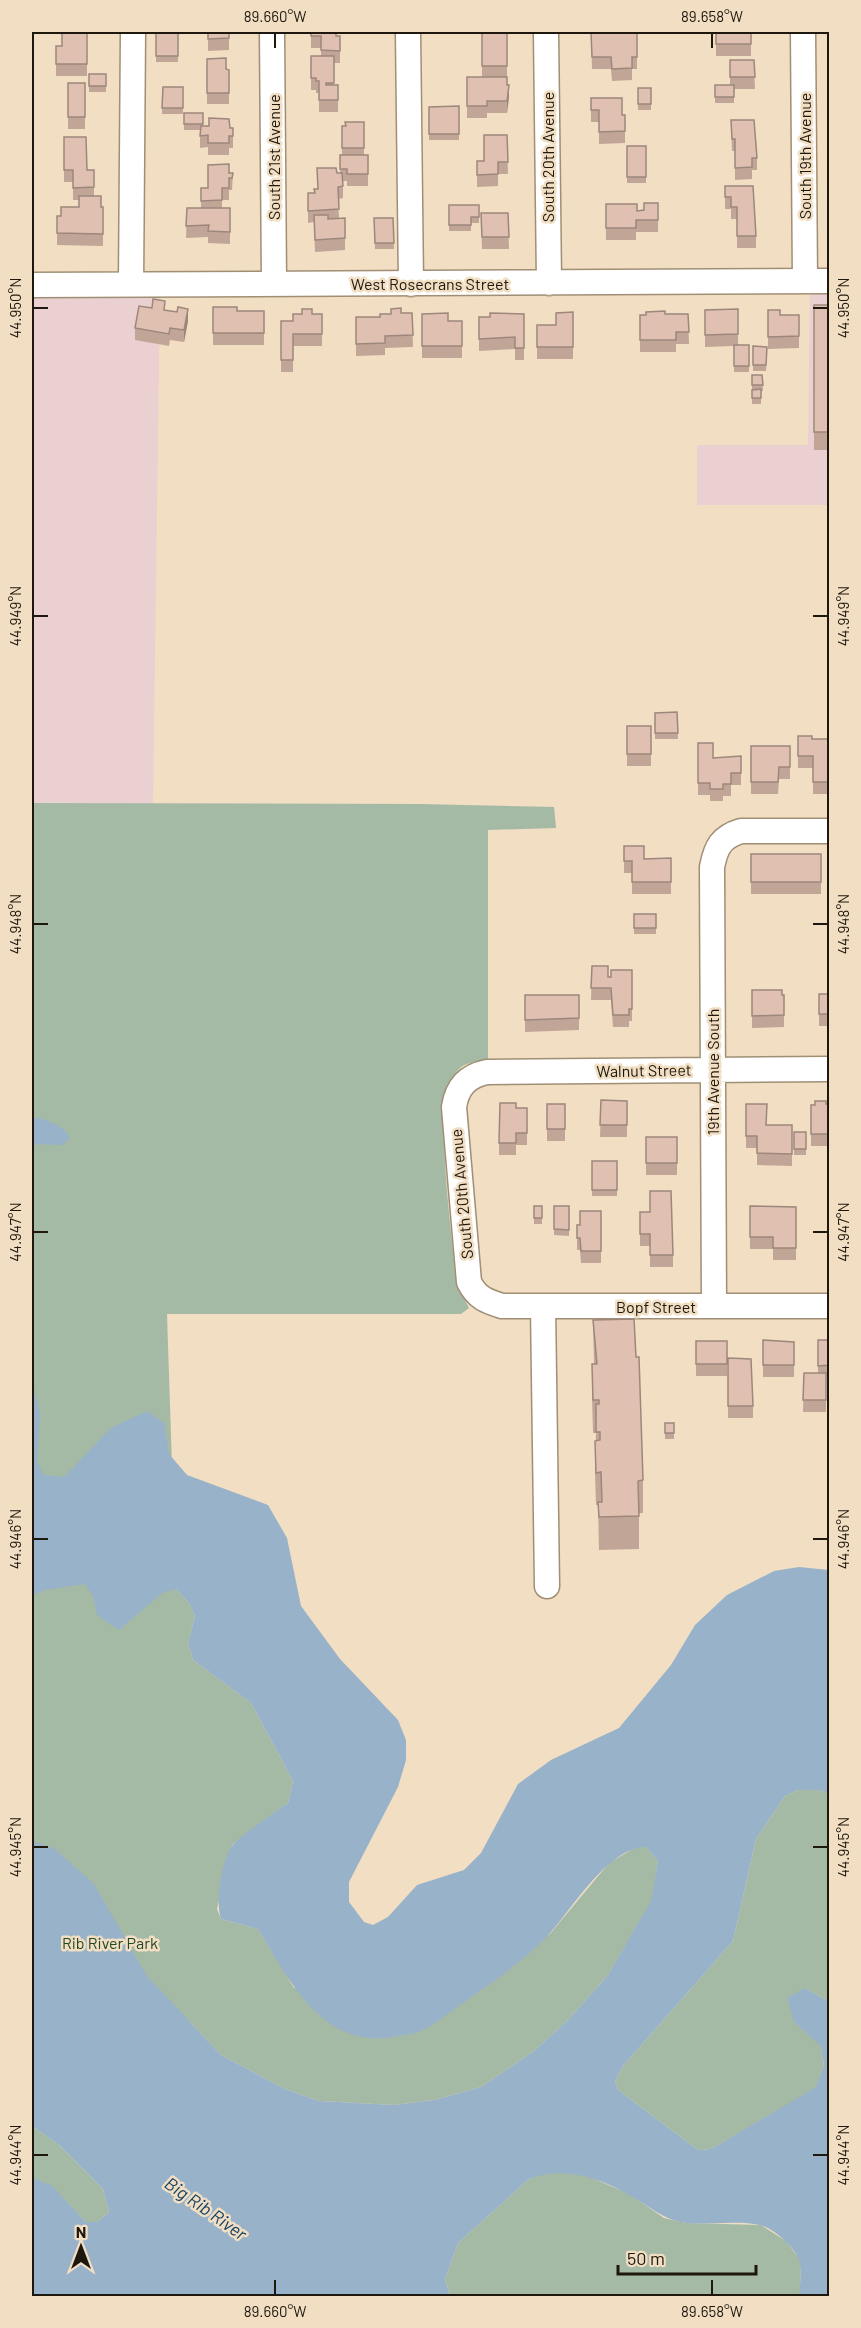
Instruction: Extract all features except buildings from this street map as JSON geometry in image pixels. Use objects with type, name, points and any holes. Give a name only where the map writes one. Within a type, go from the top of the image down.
[{"type":"street","points":[[131,284],[133,32]]},
{"type":"street","name":"South 21st Avenue","points":[[272,32],[274,283]]},
{"type":"street","points":[[408,32],[411,284]]},
{"type":"street","name":"South 20th Avenue","points":[[546,32],[549,283]]},
{"type":"street","name":"South 19th Avenue","points":[[803,32],[804,281]]},
{"type":"street","name":"West Rosecrans Street","points":[[32,285],[830,281]]},
{"type":"street","name":"19th Avenue South","points":[[714,1306],[712,867],[716,850],[722,840],[741,831],[830,831]]},
{"type":"street","name":"Walnut Street","points":[[463,1084],[474,1074],[487,1072],[830,1069]]},
{"type":"street","name":"South 20th Avenue","points":[[463,1084],[456,1096],[454,1107],[469,1282],[474,1293],[484,1301]]},
{"type":"street","name":"Bopf Street","points":[[484,1301],[502,1306],[830,1306]]},
{"type":"street","points":[[543,1306],[547,1586]]},
{"type":"shaded area","points":[[810,288],[829,288],[829,505],[697,505],[697,445],[808,445]]},
{"type":"shaded area","points":[[160,289],[153,804],[32,803],[32,291]]},
{"type":"green space","name":"Rib River Park","points":[[32,803],[420,804],[554,807],[556,828],[488,830],[488,1060],[468,1064],[458,1070],[450,1086],[444,1136],[455,1271],[459,1288],[469,1308],[461,1314],[167,1314],[176,1589],[189,1603],[195,1616],[188,1643],[193,1660],[251,1703],[293,1781],[288,1803],[232,1845],[217,1909],[221,1919],[258,1929],[294,1988],[549,1935],[609,1863],[636,1847],[646,1847],[658,1861],[652,1901],[608,1975],[567,2021],[534,2051],[481,2087],[434,2100],[394,2105],[319,2101],[285,2089],[221,2055],[190,2022],[32,2020]]},
{"type":"green space","points":[[798,1790],[818,1790],[829,1793],[829,2002],[805,1988],[794,2022],[821,2045],[824,2066],[816,2088],[711,2149],[698,2150],[618,2090],[615,2081],[623,2066],[733,1941],[756,1839],[785,1796]]},
{"type":"green space","points":[[32,2126],[59,2145],[103,2189],[109,2212],[97,2222],[86,2222],[51,2186],[32,2178]]},
{"type":"green space","points":[[569,2172],[590,2177],[629,2194],[664,2218],[685,2223],[761,2225],[786,2241],[801,2261],[800,2296],[450,2296],[445,2279],[458,2243],[529,2179],[542,2174]]},
{"type":"water","points":[[32,1117],[59,1126],[70,1138],[62,1145],[32,1144]]},
{"type":"water","name":"Big Rib River","points":[[32,1380],[40,1414],[37,1462],[44,1475],[64,1477],[111,1428],[147,1411],[164,1423],[169,1454],[187,1475],[268,1505],[287,1538],[301,1606],[340,1659],[398,1720],[406,1740],[406,1760],[398,1787],[349,1882],[349,1902],[364,1922],[373,1925],[388,1917],[417,1885],[464,1870],[481,1853],[518,1784],[551,1760],[619,1728],[671,1665],[695,1625],[727,1595],[774,1571],[799,1567],[829,1570],[829,1793],[818,1790],[798,1790],[785,1796],[756,1839],[733,1941],[623,2066],[615,2081],[618,2090],[698,2150],[711,2149],[816,2087],[824,2066],[821,2046],[794,2022],[787,1998],[805,1988],[829,2002],[829,2296],[800,2296],[801,2267],[797,2255],[784,2240],[766,2227],[743,2223],[678,2221],[605,2183],[580,2175],[555,2173],[529,2179],[458,2243],[445,2279],[450,2296],[32,2296],[32,2178],[51,2185],[86,2222],[97,2222],[109,2212],[103,2189],[59,2145],[32,2126],[32,1841],[55,1849],[94,1884],[147,1976],[221,2055],[285,2089],[319,2101],[394,2105],[434,2100],[481,2087],[534,2051],[567,2021],[608,1975],[651,1901],[658,1861],[646,1847],[632,1850],[619,1857],[593,1880],[551,1932],[533,1950],[438,2021],[418,2032],[372,2038],[349,2033],[330,2023],[312,2008],[297,1990],[258,1929],[221,1919],[219,1892],[228,1853],[242,1837],[288,1803],[293,1781],[251,1703],[193,1660],[188,1643],[195,1616],[189,1603],[176,1589],[162,1593],[119,1630],[97,1615],[93,1596],[85,1584],[44,1590],[32,1596]]}]
